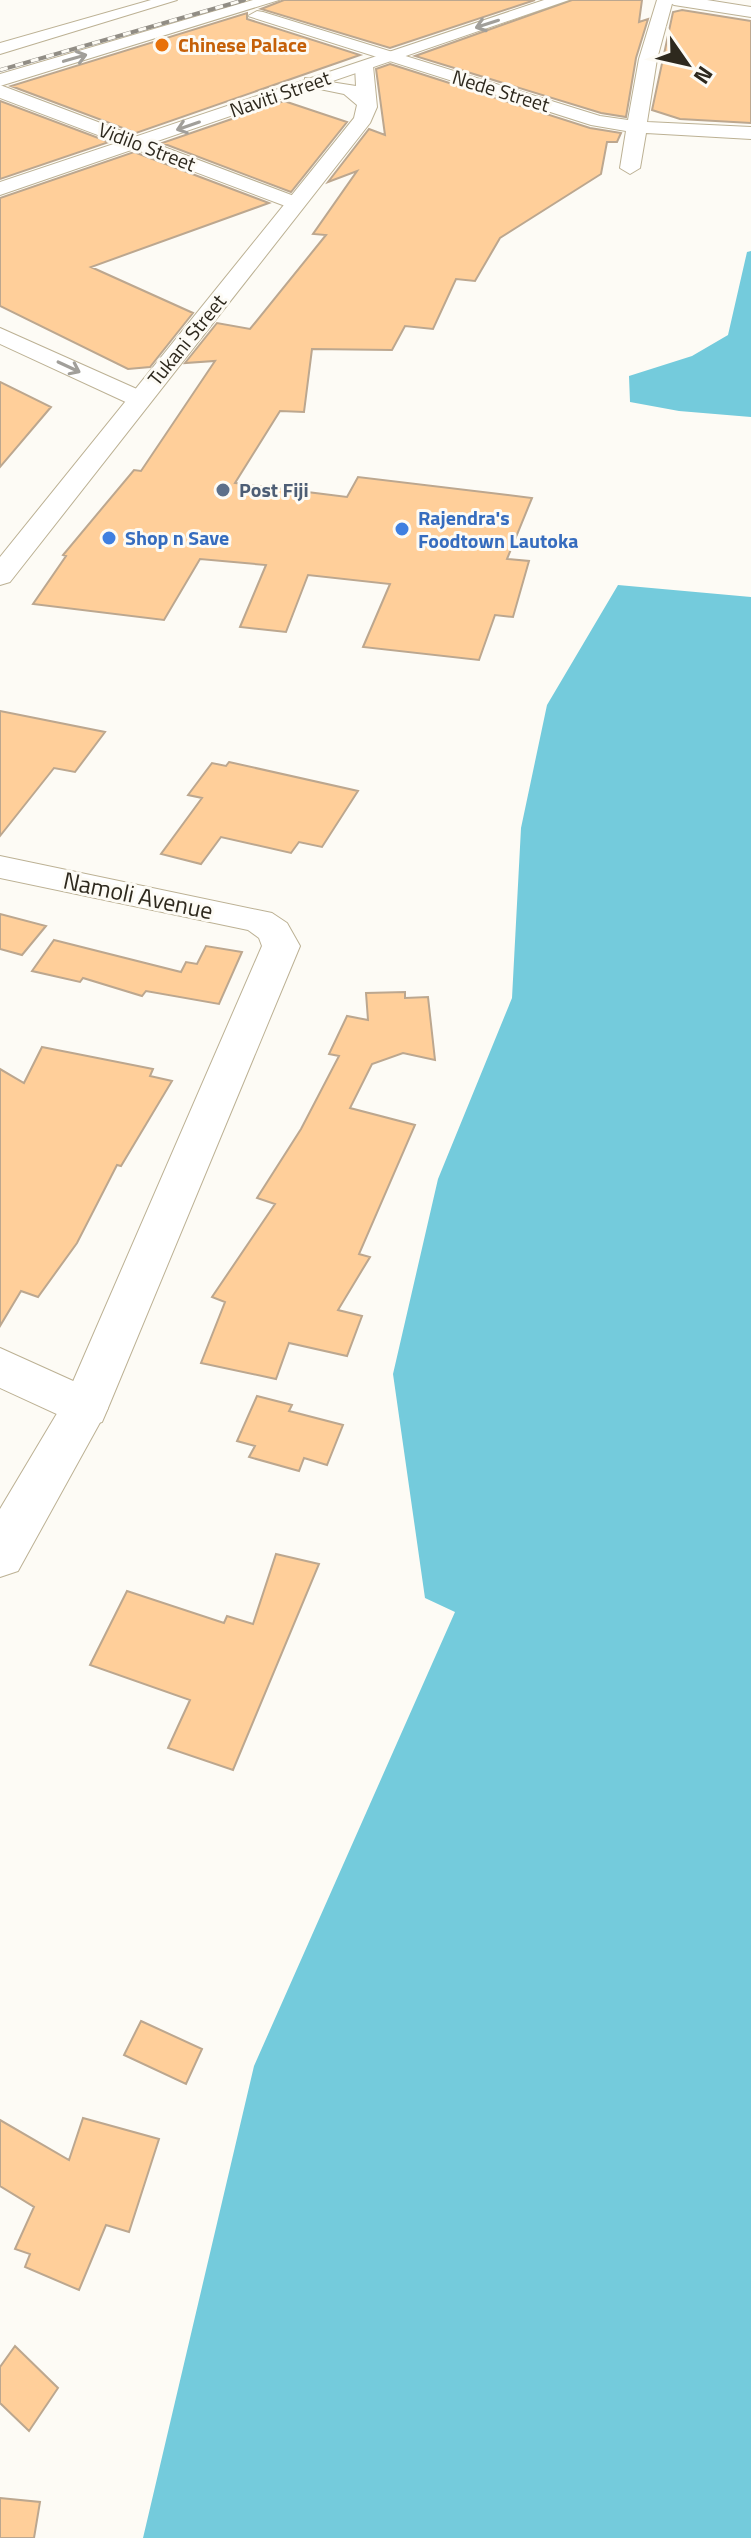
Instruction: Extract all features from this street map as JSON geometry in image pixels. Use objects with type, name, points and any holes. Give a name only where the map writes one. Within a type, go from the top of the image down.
[{"type":"street","points":[[0,49],[169,0]]},
{"type":"street","points":[[0,80],[271,0]]},
{"type":"street","name":"Naviti Street","points":[[0,189],[561,0]]},
{"type":"street","points":[[630,168],[648,59],[665,0]]},
{"type":"street","points":[[674,0],[751,12]]},
{"type":"street","name":"Nede Street","points":[[257,16],[598,121],[639,127],[751,133]]},
{"type":"street","name":"Tukani Street","points":[[2,570],[363,119],[366,102],[364,66]]},
{"type":"street","points":[[312,82],[350,90],[366,102]]},
{"type":"street","name":"Vidilo Street","points":[[0,91],[295,203]]},
{"type":"street","points":[[0,335],[139,399]]},
{"type":"street","name":"Namoli Avenue","points":[[0,867],[259,921],[274,931],[281,946],[85,1408]]},
{"type":"street","points":[[0,1367],[85,1408],[0,1555]]},
{"type":"water","points":[[751,251],[751,417],[679,411],[630,402],[629,376],[692,356],[728,335],[747,252]]},
{"type":"water","points":[[618,585],[751,597],[751,2538],[143,2538],[254,2066],[455,1612],[425,1598],[393,1374],[438,1179],[512,998],[521,828],[547,705]]},
{"type":"building","points":[[284,0],[535,0],[390,48],[261,9]]},
{"type":"building","points":[[572,0],[642,0],[639,22],[648,19],[636,58],[626,117],[601,113],[415,56]]},
{"type":"building","points":[[682,10],[751,21],[751,123],[680,119],[652,110],[673,12]]},
{"type":"building","points":[[247,13],[247,19],[360,55],[136,133],[11,86]]},
{"type":"building","points":[[390,64],[590,128],[621,133],[617,142],[607,142],[601,174],[500,238],[475,281],[456,279],[433,329],[405,326],[392,350],[312,349],[304,412],[280,411],[235,483],[347,497],[358,477],[532,498],[507,559],[529,561],[513,617],[495,615],[479,660],[363,647],[390,584],[308,575],[286,632],[240,627],[266,565],[200,559],[164,620],[33,604],[66,556],[63,555],[134,470],[141,471],[215,361],[185,363],[217,323],[250,329],[326,235],[313,234],[357,171],[328,182],[369,129],[385,135],[376,69]]},
{"type":"building","points":[[0,101],[109,142],[0,179]]},
{"type":"building","points":[[284,101],[347,122],[291,192],[162,143]]},
{"type":"building","points":[[134,152],[269,203],[91,267],[193,313],[150,367],[128,369],[0,306],[0,198]]},
{"type":"building","points":[[0,382],[51,407],[0,467]]},
{"type":"building","points":[[0,711],[105,732],[75,772],[54,768],[0,836]]},
{"type":"building","points":[[229,762],[358,791],[322,847],[299,842],[291,853],[221,837],[201,864],[161,854],[202,798],[188,795],[212,763],[226,766]]},
{"type":"building","points":[[0,914],[46,926],[22,955],[0,949]]},
{"type":"building","points":[[54,940],[181,972],[186,962],[197,964],[206,946],[242,952],[219,1004],[146,991],[142,996],[83,978],[80,982],[32,971]]},
{"type":"building","points":[[405,992],[405,998],[428,997],[435,1060],[403,1053],[372,1064],[350,1108],[415,1125],[359,1254],[370,1257],[338,1310],[362,1316],[347,1356],[289,1343],[276,1379],[201,1363],[225,1302],[212,1297],[275,1204],[257,1198],[301,1129],[339,1056],[329,1054],[347,1016],[368,1020],[366,993]]},
{"type":"building","points":[[42,1047],[153,1069],[150,1076],[172,1081],[121,1166],[117,1165],[77,1243],[38,1297],[21,1291],[0,1326],[0,1069],[24,1083]]},
{"type":"building","points":[[257,1396],[292,1405],[289,1411],[343,1425],[327,1465],[304,1458],[299,1471],[249,1457],[255,1446],[237,1441]]},
{"type":"building","points":[[276,1554],[319,1564],[233,1770],[168,1748],[190,1700],[90,1665],[127,1591],[224,1623],[227,1616],[253,1624]]},
{"type":"building","points":[[141,2021],[202,2049],[186,2084],[124,2055]]},
{"type":"building","points":[[83,2118],[159,2139],[129,2232],[106,2225],[79,2290],[25,2267],[30,2254],[15,2249],[34,2207],[0,2186],[0,2120],[69,2160]]},
{"type":"building","points":[[15,2346],[58,2388],[29,2431],[0,2403],[0,2367]]},
{"type":"building","points":[[0,2498],[40,2502],[34,2538],[0,2538]]},
{"type":"railway","points":[[0,70],[244,0]]},
{"type":"place","name":"Chinese Palace","points":[[162,45]]},
{"type":"place","name":"Post Fiji","points":[[223,490]]},
{"type":"place","name":"Rajendra's Foodtown Lautoka","points":[[402,529]]},
{"type":"place","name":"Shop n Save","points":[[109,538]]}]
